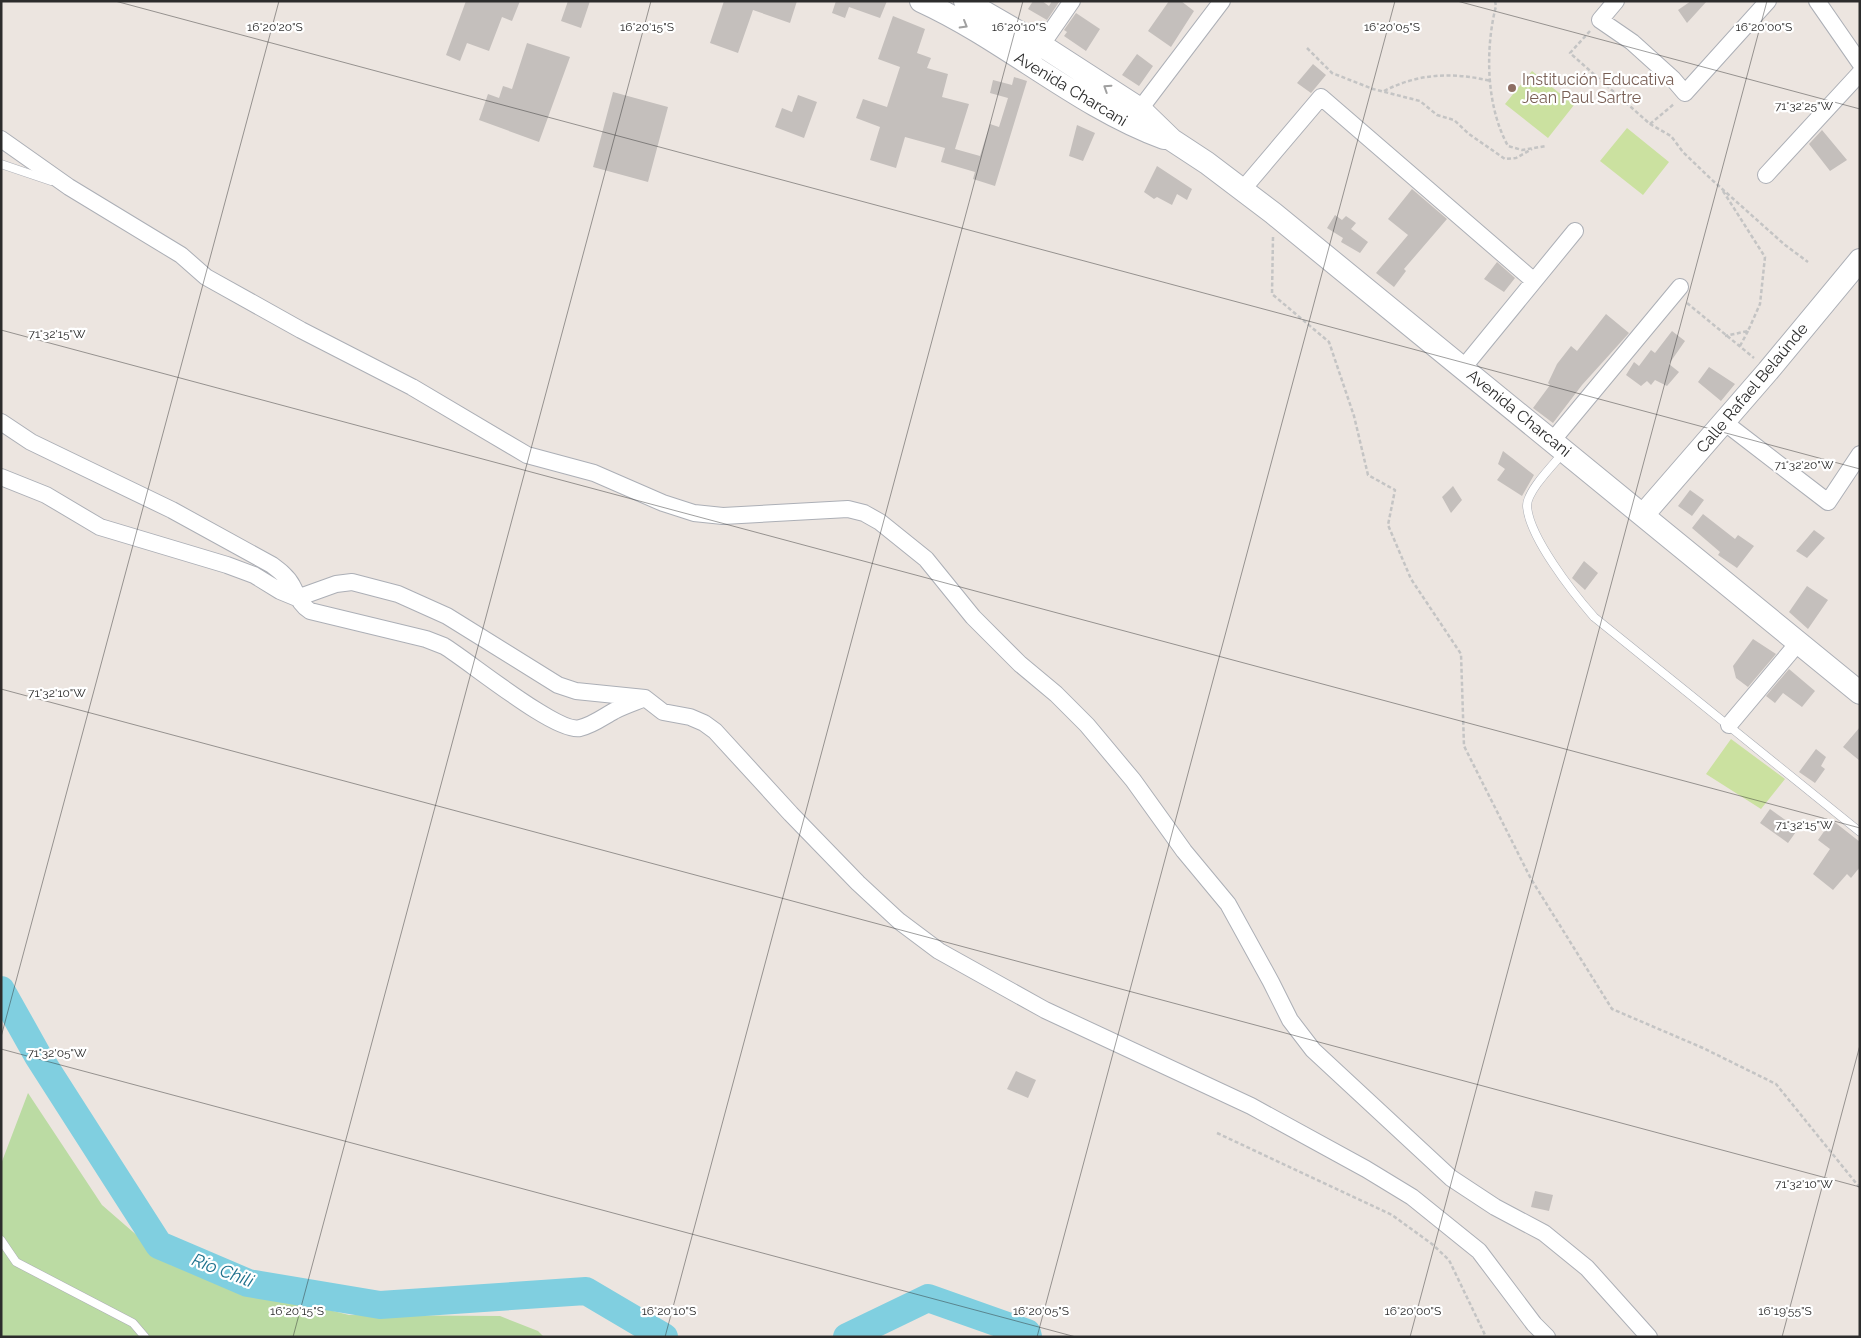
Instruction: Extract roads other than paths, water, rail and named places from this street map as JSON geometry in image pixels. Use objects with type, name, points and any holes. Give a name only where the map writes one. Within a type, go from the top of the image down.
[{"type":"main road","name":"Avenida Charcani","points":[[965,1],[1035,54],[1172,140],[1243,189],[1860,694]]},
{"type":"main road","name":"Avenida Charcani","points":[[927,2],[1035,54]]},
{"type":"main road","name":"Calle Rafael Belaúnde","points":[[1643,515],[1768,371],[1860,260]]},
{"type":"street","points":[[1035,54],[1072,1]]},
{"type":"street","points":[[1134,117],[1222,1]]},
{"type":"street","points":[[1616,1],[1600,20],[1632,42],[1673,79],[1685,93],[1768,1]]},
{"type":"street","points":[[1817,1],[1860,63]]},
{"type":"street","points":[[1766,175],[1860,72]]},
{"type":"street","points":[[1243,189],[1321,96],[1534,281]]},
{"type":"street","points":[[1,139],[69,187],[181,255],[206,276],[301,330],[412,387],[527,455],[594,473],[663,503],[694,513],[723,516],[848,510],[864,513],[880,522],[926,559],[973,618],[1020,664],[1056,694],[1133,780],[1184,851],[1228,904],[1290,1020],[1313,1050],[1451,1178],[1495,1207],[1544,1233],[1587,1268],[1649,1337]]},
{"type":"street","points":[[1463,368],[1575,231]]},
{"type":"street","points":[[1559,446],[1677,291]]},
{"type":"street","points":[[1,422],[31,442],[172,510],[272,565],[289,580],[297,598],[310,611],[426,639],[444,646],[547,717],[570,729],[579,729],[593,724],[613,712],[645,698]]},
{"type":"street","points":[[1724,422],[1828,502],[1858,463]]},
{"type":"street","points":[[1,477],[46,496],[100,527],[227,565],[254,575],[280,591],[297,598],[336,584],[352,582],[372,586],[413,600],[447,616],[558,685],[576,691],[645,698],[663,712],[690,717],[704,723],[715,731],[791,814],[858,883],[899,921],[939,950],[1045,1010],[1251,1106],[1366,1169],[1412,1197],[1479,1251],[1534,1324],[1547,1337]]},
{"type":"street","points":[[1729,725],[1798,643]]},
{"type":"lane","points":[[1,164],[69,187]]},
{"type":"lane","points":[[1559,446],[1532,491],[1527,506],[1539,541],[1576,597],[1594,617],[1860,832]]},
{"type":"lane","points":[[1,1240],[16,1262],[133,1323],[145,1337]]},
{"type":"waterway","name":"Río Chili","points":[[1,990],[38,1056],[159,1245],[248,1283],[380,1305],[586,1291],[664,1337]]},
{"type":"waterway","name":"Río Chili","points":[[847,1337],[928,1298],[1027,1333],[1028,1337]]},
{"type":"place","name":"Institución Educativa Jean Paul Sartre","points":[[1512,88]]}]
